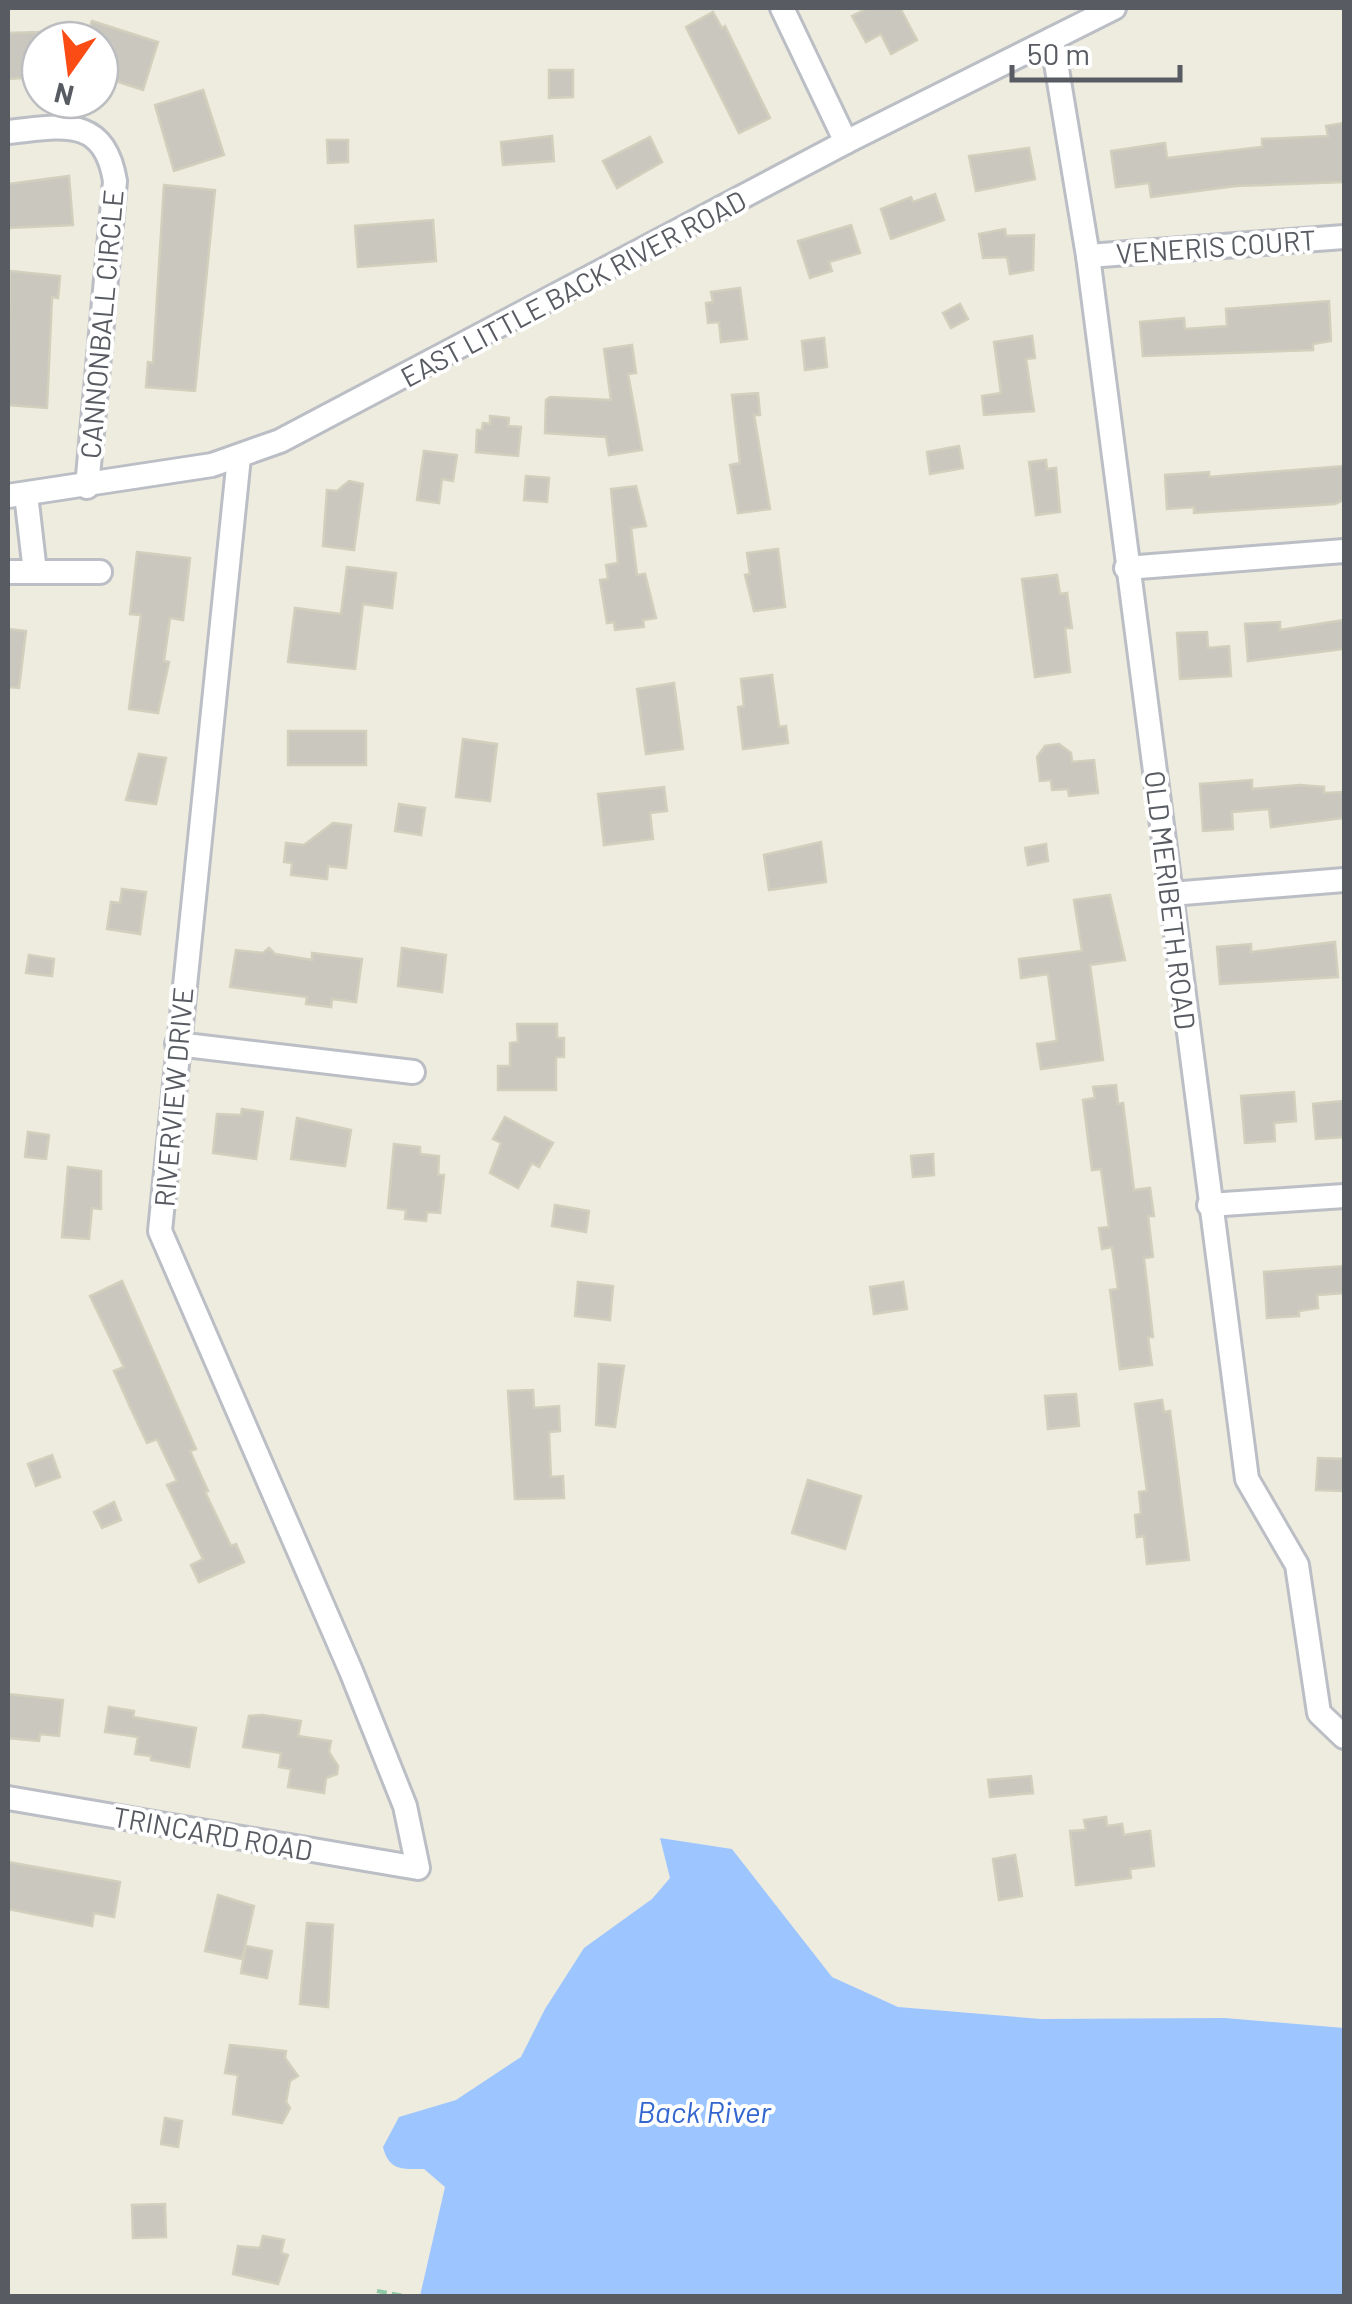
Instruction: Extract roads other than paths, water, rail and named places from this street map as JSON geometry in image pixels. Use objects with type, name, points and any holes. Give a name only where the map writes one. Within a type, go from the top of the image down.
[{"type":"street","points":[[782,8],[846,142]]},
{"type":"street","name":"EAST LITTLE BACK RIVER ROAD","points":[[17,495],[239,457],[298,433],[846,142],[1114,8]]},
{"type":"street","name":"OLD MERIBETH ROAD","points":[[1052,39],[1088,256],[1126,568],[1172,894],[1208,1205],[1248,1479],[1297,1565],[1319,1713],[1344,1737]]},
{"type":"street","name":"CANNONBALL CIRCLE","points":[[8,132],[64,127],[82,130],[106,148],[112,163],[115,181],[87,486]]},
{"type":"street","name":"VENERIS COURT","points":[[1088,256],[1344,237]]},
{"type":"street","name":"RIVERVIEW DRIVE","points":[[239,457],[176,1044],[160,1232],[351,1670],[406,1806],[418,1868]]},
{"type":"street","points":[[17,495],[34,572]]},
{"type":"street","points":[[1126,568],[1344,551]]},
{"type":"street","points":[[8,572],[100,572]]},
{"type":"street","points":[[1172,894],[1344,880]]},
{"type":"street","points":[[176,1044],[413,1072]]},
{"type":"street","points":[[1208,1205],[1344,1196]]},
{"type":"street","name":"TRINCARD ROAD","points":[[8,1798],[418,1868]]},
{"type":"water","name":"Back River","points":[[660,1838],[732,1849],[832,1977],[898,2007],[1041,2019],[1225,2018],[1344,2028],[1344,2296],[420,2296],[445,2187],[424,2169],[393,2165],[383,2147],[399,2117],[456,2100],[521,2057],[545,2009],[584,1948],[652,1899],[670,1878]]}]
